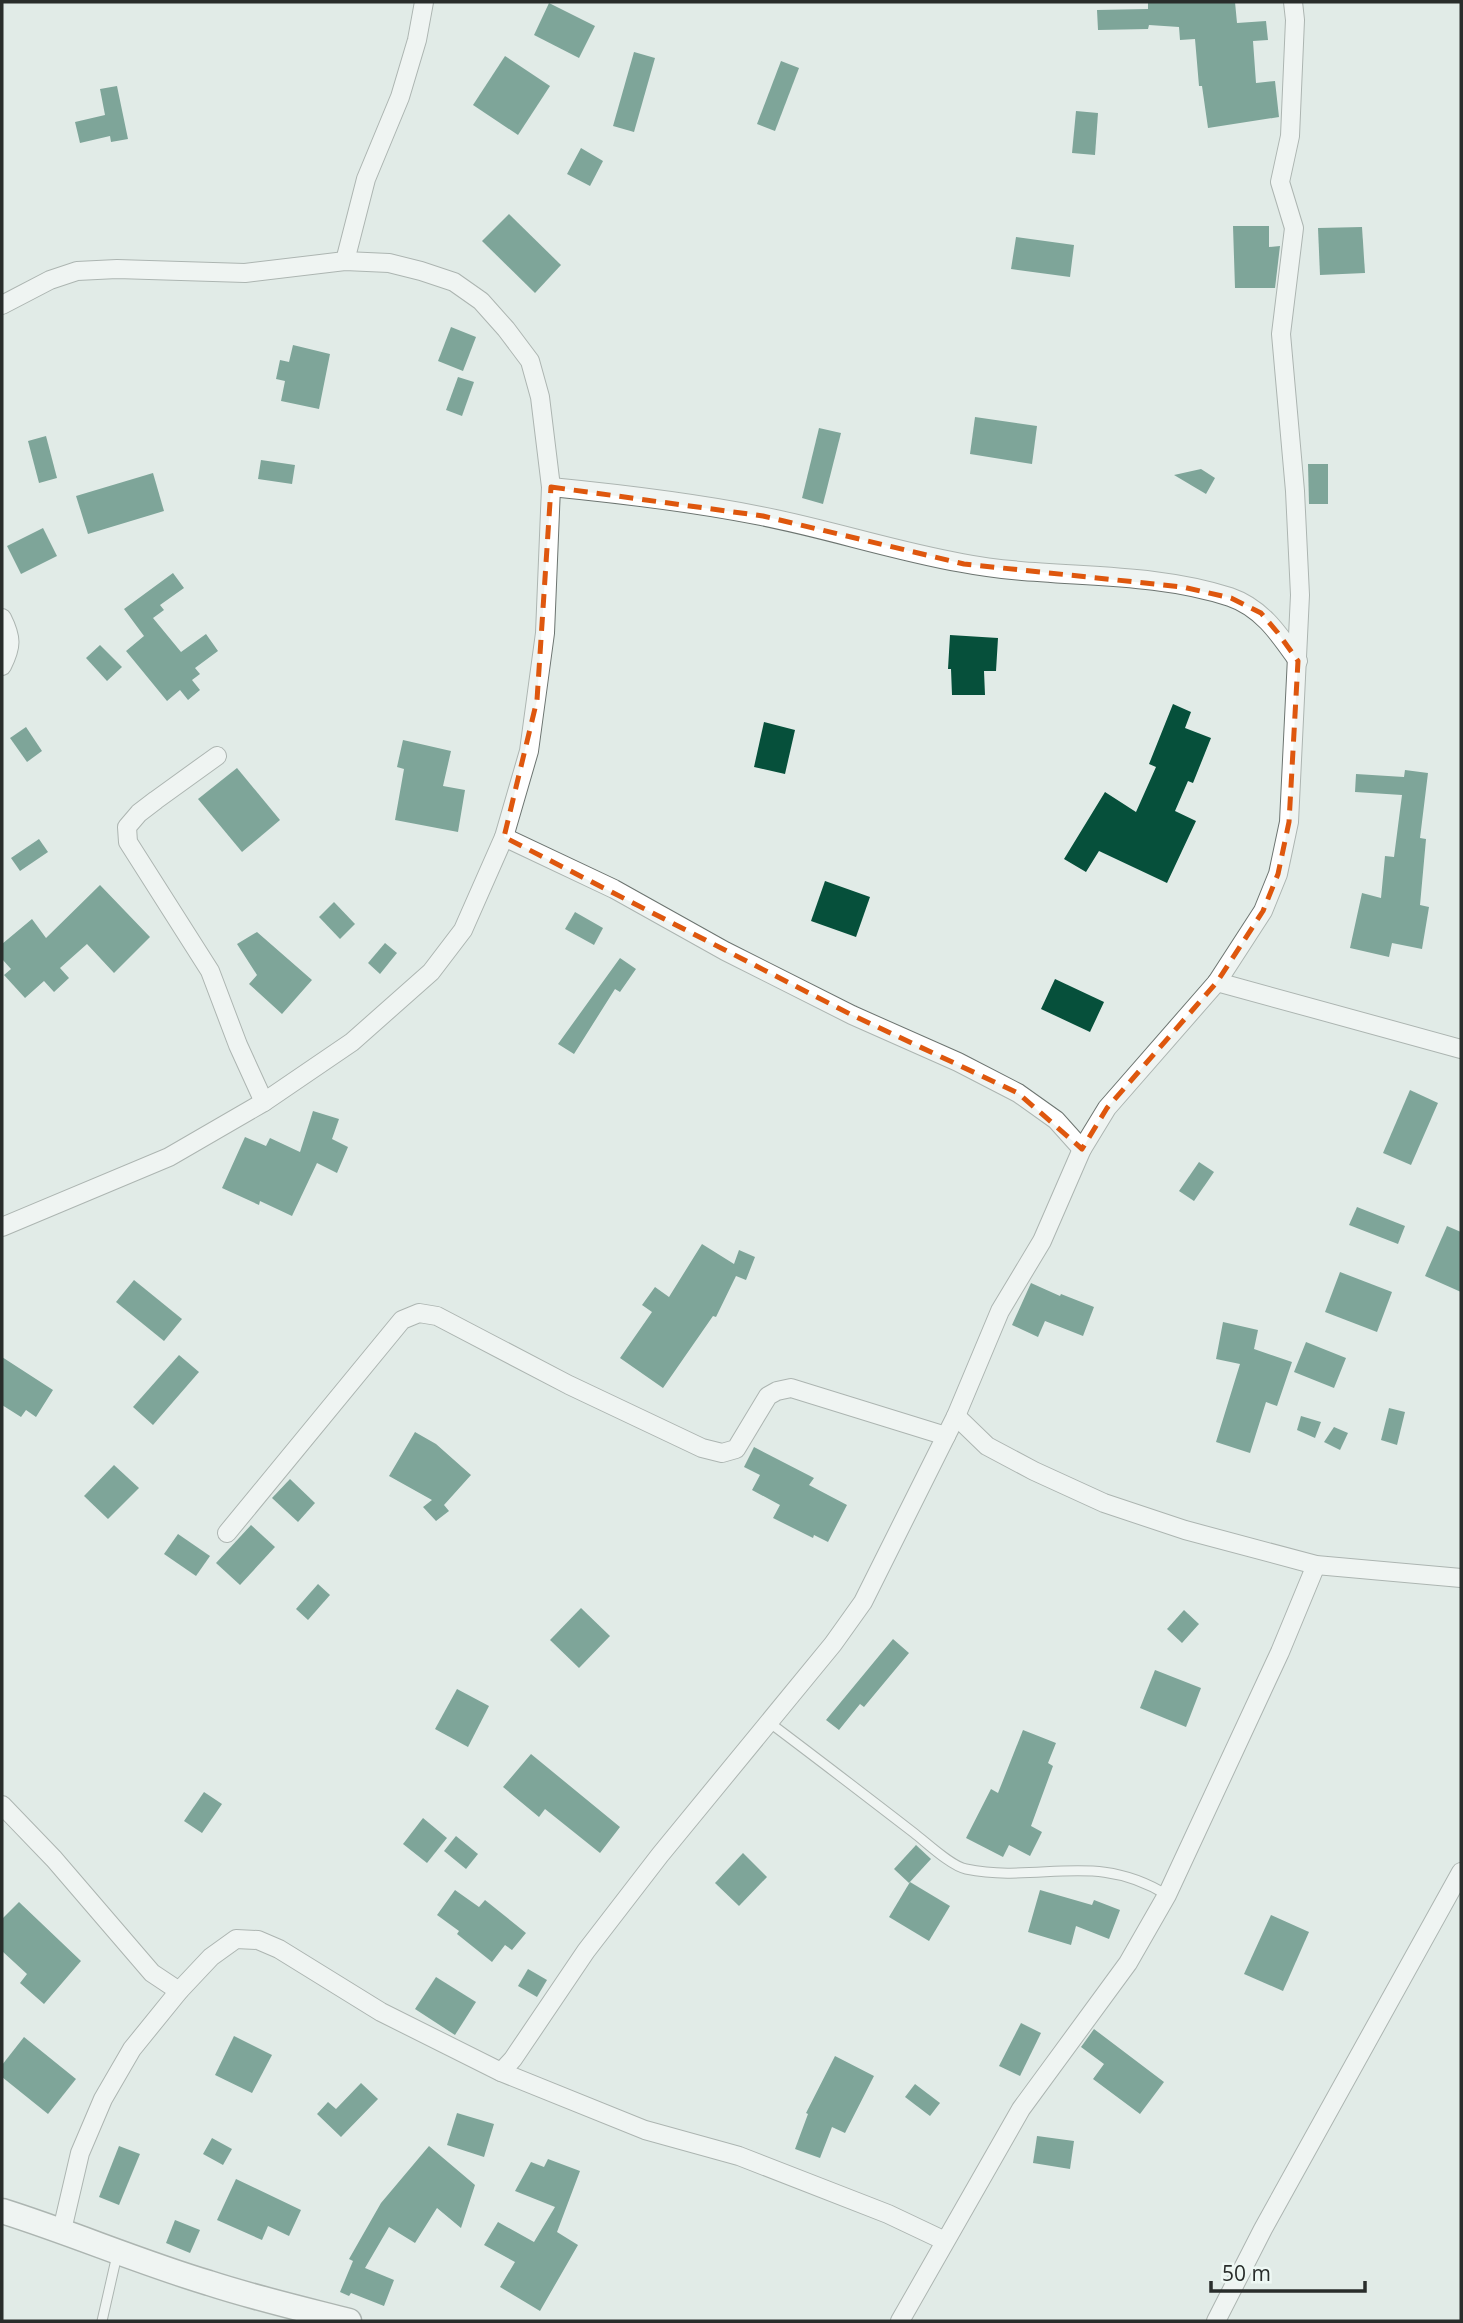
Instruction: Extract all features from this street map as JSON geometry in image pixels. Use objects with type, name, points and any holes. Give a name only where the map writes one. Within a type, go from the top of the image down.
[{"type":"main road","points":[[2,2211],[211,2284],[349,2321]]},
{"type":"street","points":[[345,261],[366,179],[400,97],[417,40],[424,2]]},
{"type":"street","points":[[500,2073],[513,2059],[594,1940],[833,1644],[863,1602],[956,1416],[1000,1311],[1042,1241],[1082,1149],[1107,1108],[1217,982],[1264,911],[1278,873],[1289,822],[1298,661],[1298,543],[1281,334],[1294,228],[1280,182],[1290,136],[1295,20],[1293,2]]},
{"type":"street","points":[[2,305],[50,280],[77,271],[117,269],[245,273],[345,261],[389,263],[454,282],[481,301],[530,361],[540,397],[551,487],[545,632],[529,751],[504,837],[463,930],[431,972],[352,1042],[264,1102],[169,1157],[2,1227]]},
{"type":"street","points":[[551,487],[664,498],[763,516],[964,564],[1071,575],[1133,578],[1231,598],[1261,613],[1298,661]]},
{"type":"street","points":[[2,618],[9,632],[10,648],[2,666]]},
{"type":"street","points":[[217,756],[139,813],[127,827],[128,842],[210,971],[238,1045],[264,1102]]},
{"type":"street","points":[[504,837],[614,889],[725,951],[852,1015],[958,1062],[1018,1093],[1056,1120],[1082,1149]]},
{"type":"street","points":[[1217,982],[1461,1049]]},
{"type":"street","points":[[227,1533],[402,1320],[419,1313],[437,1316],[569,1385],[702,1448],[722,1453],[736,1449],[768,1396],[791,1388],[946,1436]]},
{"type":"street","points":[[956,1416],[987,1446],[1034,1471],[1104,1503],[1185,1530],[1316,1565],[1461,1578]]},
{"type":"street","points":[[900,2321],[1021,2109],[1128,1962],[1167,1895],[1280,1652],[1316,1565]]},
{"type":"street","points":[[2,1805],[54,1859],[152,1973],[179,1991]]},
{"type":"street","points":[[1216,2321],[1263,2229],[1461,1872]]},
{"type":"street","points":[[62,2230],[80,2153],[103,2099],[132,2049],[179,1991],[211,1957],[236,1939],[258,1940],[328,1978],[381,2012],[500,2073],[645,2130],[739,2156],[888,2214],[945,2241]]},
{"type":"lane","points":[[770,1723],[963,1869],[1029,1874],[1072,1870],[1106,1871],[1127,1875],[1152,1885],[1167,1895]]},
{"type":"lane","points":[[102,2321],[117,2253]]},
{"type":"highlighted area","points":[[551,487],[763,516],[964,564],[1183,587],[1231,598],[1261,613],[1278,633],[1298,661],[1289,822],[1278,874],[1263,911],[1217,982],[1107,1108],[1082,1149],[1018,1093],[852,1015],[504,837],[537,700]]},
{"type":"building","points":[[1148,2],[1235,2],[1237,23],[1266,21],[1268,40],[1253,41],[1256,83],[1275,81],[1279,117],[1208,128],[1202,86],[1199,86],[1195,39],[1180,40],[1179,27],[1149,25],[1148,29],[1098,30],[1097,10],[1148,9]]},
{"type":"building","points":[[549,3],[595,26],[579,58],[534,35]]},
{"type":"building","points":[[634,52],[655,58],[634,132],[613,126]]},
{"type":"building","points":[[505,56],[550,86],[518,135],[473,105]]},
{"type":"building","points":[[781,61],[799,68],[775,131],[757,124]]},
{"type":"building","points":[[117,86],[128,139],[111,142],[110,136],[80,143],[75,122],[105,115],[100,89]]},
{"type":"building","points":[[1076,111],[1098,113],[1095,155],[1072,153]]},
{"type":"building","points":[[581,148],[603,161],[590,186],[567,174]]},
{"type":"building","points":[[509,214],[561,265],[535,293],[482,241]]},
{"type":"building","points":[[1233,226],[1269,226],[1269,247],[1280,246],[1275,288],[1235,288]]},
{"type":"building","points":[[1362,227],[1365,273],[1320,275],[1318,228]]},
{"type":"building","points":[[1016,237],[1074,245],[1070,277],[1011,269]]},
{"type":"building","points":[[451,327],[476,337],[463,371],[438,361]]},
{"type":"building","points":[[293,345],[330,354],[319,409],[281,401],[285,381],[276,379],[280,360],[289,362]]},
{"type":"building","points":[[458,377],[474,382],[462,416],[446,410]]},
{"type":"building","points":[[975,417],[1037,426],[1032,464],[970,454]]},
{"type":"building","points":[[819,428],[841,433],[823,504],[802,498]]},
{"type":"building","points":[[46,436],[57,478],[39,483],[28,441]]},
{"type":"building","points":[[261,460],[295,465],[292,484],[258,479]]},
{"type":"building","points":[[1308,464],[1328,464],[1328,504],[1309,504]]},
{"type":"building","points":[[1201,469],[1215,478],[1206,494],[1174,475]]},
{"type":"building","points":[[153,473],[164,511],[88,534],[76,496]]},
{"type":"building","points":[[43,528],[57,556],[21,574],[7,546]]},
{"type":"building","points":[[173,573],[184,588],[160,605],[164,610],[153,618],[181,652],[206,634],[218,651],[195,668],[200,674],[192,680],[200,690],[188,700],[180,690],[167,701],[126,651],[144,636],[124,609]]},
{"type":"building","points":[[950,635],[998,638],[996,671],[984,671],[985,695],[952,695],[951,669],[948,669]]},
{"type":"building","points":[[100,645],[122,667],[107,681],[86,658]]},
{"type":"building","points":[[1173,704],[1191,712],[1185,728],[1211,738],[1193,783],[1188,781],[1175,811],[1196,821],[1167,883],[1099,851],[1086,872],[1064,859],[1105,792],[1136,812],[1156,767],[1149,764]]},
{"type":"building","points":[[764,722],[795,730],[785,774],[754,767]]},
{"type":"building","points":[[26,727],[42,751],[27,762],[10,738]]},
{"type":"building","points":[[403,740],[451,751],[443,786],[465,790],[458,832],[395,820],[404,769],[397,767]]},
{"type":"building","points":[[237,768],[280,820],[242,852],[198,799]]},
{"type":"building","points":[[1405,770],[1428,773],[1420,838],[1426,839],[1420,905],[1429,907],[1422,949],[1392,943],[1389,957],[1350,948],[1362,893],[1381,898],[1385,856],[1394,857],[1402,795],[1355,792],[1356,774],[1404,777]]},
{"type":"building","points":[[39,839],[48,852],[20,871],[11,858]]},
{"type":"building","points":[[825,881],[870,897],[856,937],[811,921]]},
{"type":"building","points":[[100,885],[150,937],[114,973],[87,944],[60,968],[69,978],[54,992],[44,981],[25,998],[4,975],[11,969],[2,959],[2,944],[32,919],[46,938]]},
{"type":"building","points":[[334,902],[355,924],[340,939],[319,917]]},
{"type":"building","points":[[575,912],[603,928],[594,945],[565,929]]},
{"type":"building","points":[[257,932],[312,980],[282,1014],[249,984],[257,975],[237,944]]},
{"type":"building","points":[[385,943],[397,953],[380,974],[368,963]]},
{"type":"building","points":[[620,958],[636,969],[620,992],[615,989],[574,1054],[558,1044]]},
{"type":"building","points":[[1055,979],[1104,1002],[1090,1032],[1041,1009]]},
{"type":"building","points":[[1410,1090],[1438,1103],[1411,1165],[1383,1153]]},
{"type":"building","points":[[313,1111],[339,1119],[332,1139],[348,1147],[337,1173],[317,1163],[292,1216],[222,1188],[245,1137],[266,1146],[270,1138],[300,1152]]},
{"type":"building","points":[[1199,1162],[1214,1172],[1194,1201],[1179,1191]]},
{"type":"building","points":[[1357,1207],[1405,1226],[1398,1244],[1349,1225]]},
{"type":"building","points":[[1447,1226],[1461,1232],[1461,1292],[1425,1276]]},
{"type":"building","points":[[702,1244],[734,1264],[739,1250],[755,1257],[746,1280],[736,1276],[716,1317],[713,1316],[663,1388],[620,1358],[652,1312],[642,1305],[655,1287],[669,1297]]},
{"type":"building","points":[[1340,1272],[1392,1292],[1377,1332],[1325,1312]]},
{"type":"building","points":[[134,1280],[182,1319],[164,1341],[116,1302]]},
{"type":"building","points":[[1031,1283],[1094,1307],[1083,1336],[1045,1321],[1038,1337],[1012,1325]]},
{"type":"building","points":[[1223,1322],[1258,1330],[1254,1349],[1292,1362],[1277,1406],[1266,1402],[1250,1453],[1216,1442],[1240,1364],[1216,1359]]},
{"type":"building","points":[[1306,1342],[1346,1358],[1334,1388],[1294,1372]]},
{"type":"building","points":[[179,1355],[199,1372],[153,1425],[133,1407]]},
{"type":"building","points":[[2,1357],[53,1390],[36,1417],[26,1410],[21,1417],[2,1405]]},
{"type":"building","points":[[1389,1408],[1405,1412],[1397,1445],[1381,1440]]},
{"type":"building","points":[[1301,1416],[1321,1422],[1315,1438],[1297,1430]]},
{"type":"building","points":[[1334,1427],[1348,1433],[1340,1450],[1324,1442]]},
{"type":"building","points":[[415,1432],[436,1444],[471,1475],[444,1505],[449,1511],[436,1521],[423,1507],[432,1500],[389,1476]]},
{"type":"building","points":[[754,1447],[814,1478],[809,1485],[847,1505],[828,1542],[814,1535],[813,1538],[773,1518],[780,1505],[752,1490],[760,1475],[744,1467]]},
{"type":"building","points":[[114,1465],[139,1488],[108,1519],[84,1496]]},
{"type":"building","points":[[290,1479],[315,1503],[298,1522],[272,1498]]},
{"type":"building","points":[[251,1525],[275,1547],[240,1585],[216,1563]]},
{"type":"building","points":[[178,1534],[210,1556],[196,1576],[164,1554]]},
{"type":"building","points":[[318,1584],[330,1595],[308,1620],[296,1609]]},
{"type":"building","points":[[581,1608],[610,1636],[579,1668],[550,1640]]},
{"type":"building","points":[[1184,1610],[1199,1624],[1182,1643],[1167,1629]]},
{"type":"building","points":[[893,1639],[909,1653],[864,1707],[860,1704],[839,1730],[826,1720]]},
{"type":"building","points":[[1155,1670],[1201,1688],[1186,1727],[1140,1708]]},
{"type":"building","points":[[457,1689],[489,1706],[468,1747],[435,1729]]},
{"type":"building","points":[[1023,1730],[1056,1743],[1048,1763],[1053,1766],[1031,1826],[1042,1832],[1030,1856],[1009,1845],[1003,1857],[966,1838],[991,1789],[998,1793]]},
{"type":"building","points":[[531,1754],[620,1827],[600,1853],[545,1809],[539,1817],[503,1787]]},
{"type":"building","points":[[204,1792],[222,1804],[202,1833],[184,1821]]},
{"type":"building","points":[[423,1818],[447,1838],[427,1863],[403,1844]]},
{"type":"building","points":[[456,1836],[478,1854],[466,1869],[444,1851]]},
{"type":"building","points":[[916,1845],[931,1859],[909,1883],[894,1869]]},
{"type":"building","points":[[743,1853],[767,1877],[739,1906],[715,1883]]},
{"type":"building","points":[[910,1882],[950,1906],[929,1941],[889,1917]]},
{"type":"building","points":[[455,1890],[479,1907],[485,1900],[526,1933],[512,1950],[505,1945],[492,1962],[457,1934],[459,1931],[437,1915]]},
{"type":"building","points":[[1040,1890],[1092,1905],[1094,1900],[1120,1910],[1109,1939],[1076,1926],[1071,1945],[1028,1932]]},
{"type":"building","points":[[19,1902],[81,1961],[44,2004],[20,1983],[27,1974],[2,1951],[2,1919]]},
{"type":"building","points":[[1271,1915],[1309,1932],[1283,1991],[1244,1974]]},
{"type":"building","points":[[528,1969],[547,1980],[537,1997],[518,1986]]},
{"type":"building","points":[[436,1977],[476,2002],[455,2035],[415,2009]]},
{"type":"building","points":[[1021,2023],[1041,2033],[1020,2076],[999,2066]]},
{"type":"building","points":[[1094,2029],[1164,2082],[1140,2114],[1093,2079],[1104,2064],[1081,2047]]},
{"type":"building","points":[[234,2036],[272,2055],[252,2093],[215,2075]]},
{"type":"building","points":[[24,2037],[76,2079],[48,2114],[2,2077],[2,2065]]},
{"type":"building","points":[[835,2056],[874,2076],[845,2133],[832,2127],[820,2158],[795,2149],[808,2114],[806,2113]]},
{"type":"building","points":[[361,2083],[378,2099],[341,2137],[317,2114],[328,2102],[336,2109]]},
{"type":"building","points":[[915,2084],[940,2103],[930,2116],[905,2097]]},
{"type":"building","points":[[457,2113],[494,2124],[484,2157],[447,2145]]},
{"type":"building","points":[[1037,2136],[1074,2141],[1070,2169],[1033,2163]]},
{"type":"building","points":[[212,2138],[232,2149],[223,2165],[203,2154]]},
{"type":"building","points":[[119,2146],[140,2154],[119,2205],[99,2197]]},
{"type":"building","points":[[429,2146],[475,2185],[461,2228],[437,2208],[415,2243],[389,2227],[365,2268],[394,2280],[384,2306],[351,2293],[349,2296],[340,2292],[353,2261],[349,2259],[381,2203]]},
{"type":"building","points":[[548,2159],[580,2171],[557,2232],[578,2245],[540,2311],[500,2287],[515,2262],[484,2245],[498,2222],[534,2242],[555,2207],[515,2191],[531,2162],[544,2167]]},
{"type":"building","points":[[236,2179],[301,2210],[289,2236],[268,2226],[262,2240],[217,2220]]},
{"type":"building","points":[[175,2220],[200,2230],[190,2253],[166,2243]]}]
